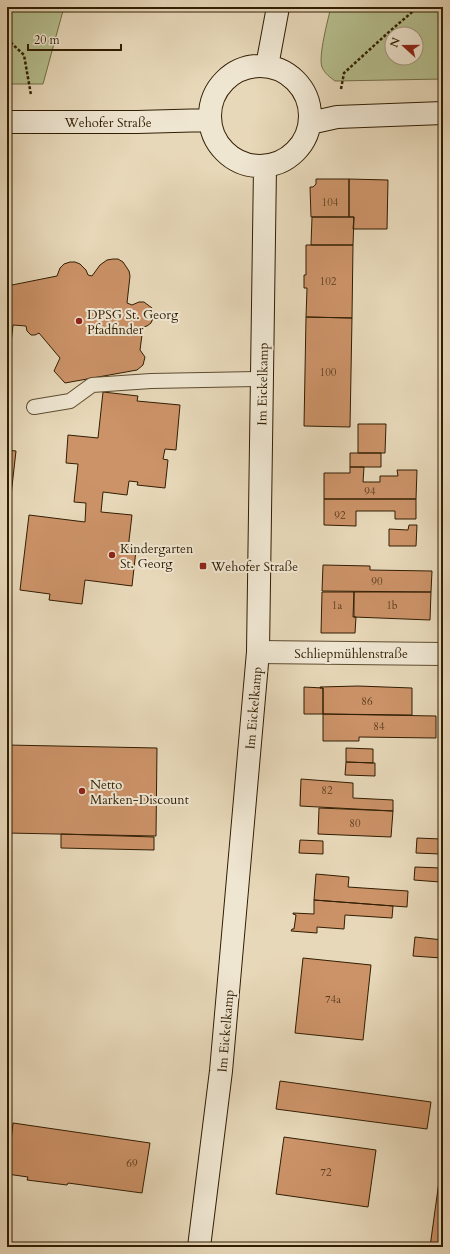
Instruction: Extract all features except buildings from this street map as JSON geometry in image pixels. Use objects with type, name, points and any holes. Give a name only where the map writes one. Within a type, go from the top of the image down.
[{"type":"street","points":[[267,66],[278,7]]},
{"type":"street","points":[[252,66],[267,66],[286,72],[301,86],[309,103],[310,123],[305,139],[295,153],[281,162],[265,167],[251,166],[239,162],[227,155],[218,145],[212,133],[210,120],[211,105],[216,91],[226,79],[238,71],[252,66]]},
{"type":"street","points":[[310,123],[337,117],[443,113]]},
{"type":"street","name":"Wehofer Straße","points":[[7,122],[137,122],[210,120]]},
{"type":"street","name":"Im Eickelkamp","points":[[199,1247],[221,1071],[258,652],[265,167]]},
{"type":"street","name":"Schliepmühlenstraße","points":[[258,652],[443,654]]},
{"type":"lane","points":[[34,407],[70,401],[92,385],[151,381],[262,379]]},
{"type":"path","points":[[337,117],[344,73],[418,7]]},
{"type":"path","points":[[7,39],[24,55],[36,122]]},
{"type":"green space","points":[[7,7],[64,7],[43,84],[7,84]]},
{"type":"green space","points":[[331,7],[443,7],[443,79],[335,81],[325,72],[321,62],[322,47]]},
{"type":"place","name":"DPSG St. Georg Pfadfinder","points":[[79,321]]},
{"type":"place","name":"Kindergarten St. Georg","points":[[112,555]]},
{"type":"place","name":"Wehofer Straße","points":[[203,566]]},
{"type":"place","name":"Netto Marken-Discount","points":[[82,791]]}]
